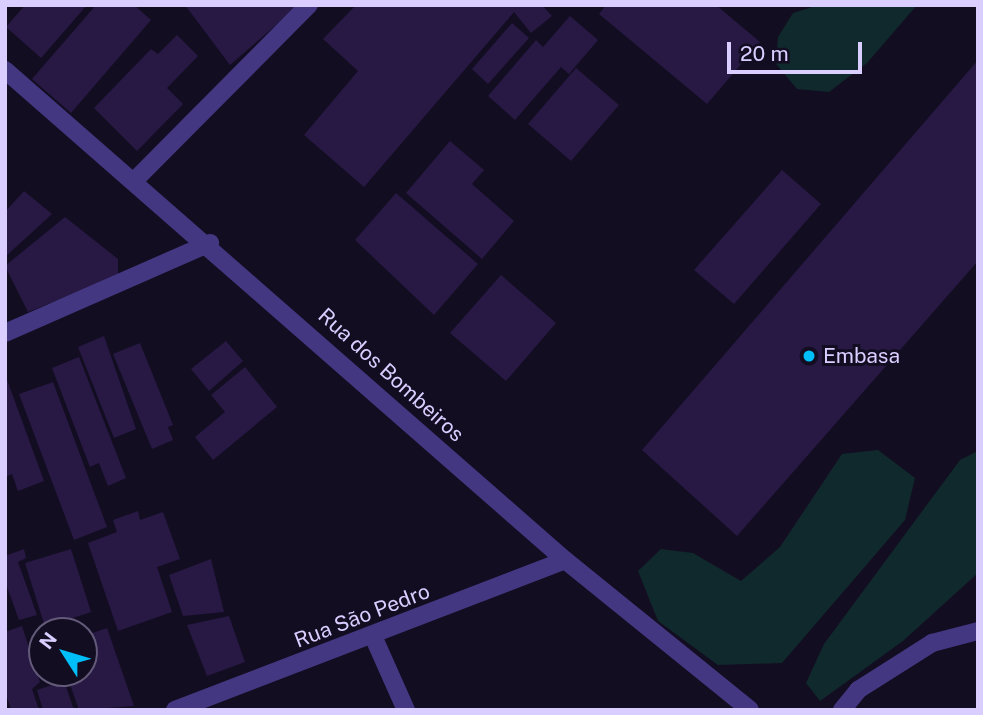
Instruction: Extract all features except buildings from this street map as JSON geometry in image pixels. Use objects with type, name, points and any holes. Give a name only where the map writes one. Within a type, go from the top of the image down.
[{"type":"street","points":[[135,180],[309,5]]},
{"type":"street","name":"Rua dos Bombeiros","points":[[5,70],[210,243],[565,560],[750,710]]},
{"type":"street","points":[[5,333],[210,243]]},
{"type":"street","name":"Rua São Pedro","points":[[174,710],[373,636],[565,560]]},
{"type":"street","points":[[842,710],[858,690],[932,643],[978,631]]},
{"type":"street","points":[[373,636],[406,710]]},
{"type":"green space","points":[[819,5],[917,5],[867,63],[829,92],[797,89],[776,64],[778,37],[793,13]]},
{"type":"green space","points":[[878,450],[915,478],[905,520],[782,663],[718,665],[658,621],[638,571],[661,549],[693,553],[741,581],[780,547],[842,454]]},
{"type":"green space","points":[[978,451],[978,573],[903,641],[820,701],[806,683],[824,644],[960,460]]},
{"type":"place","name":"Embasa","points":[[809,356]]}]
